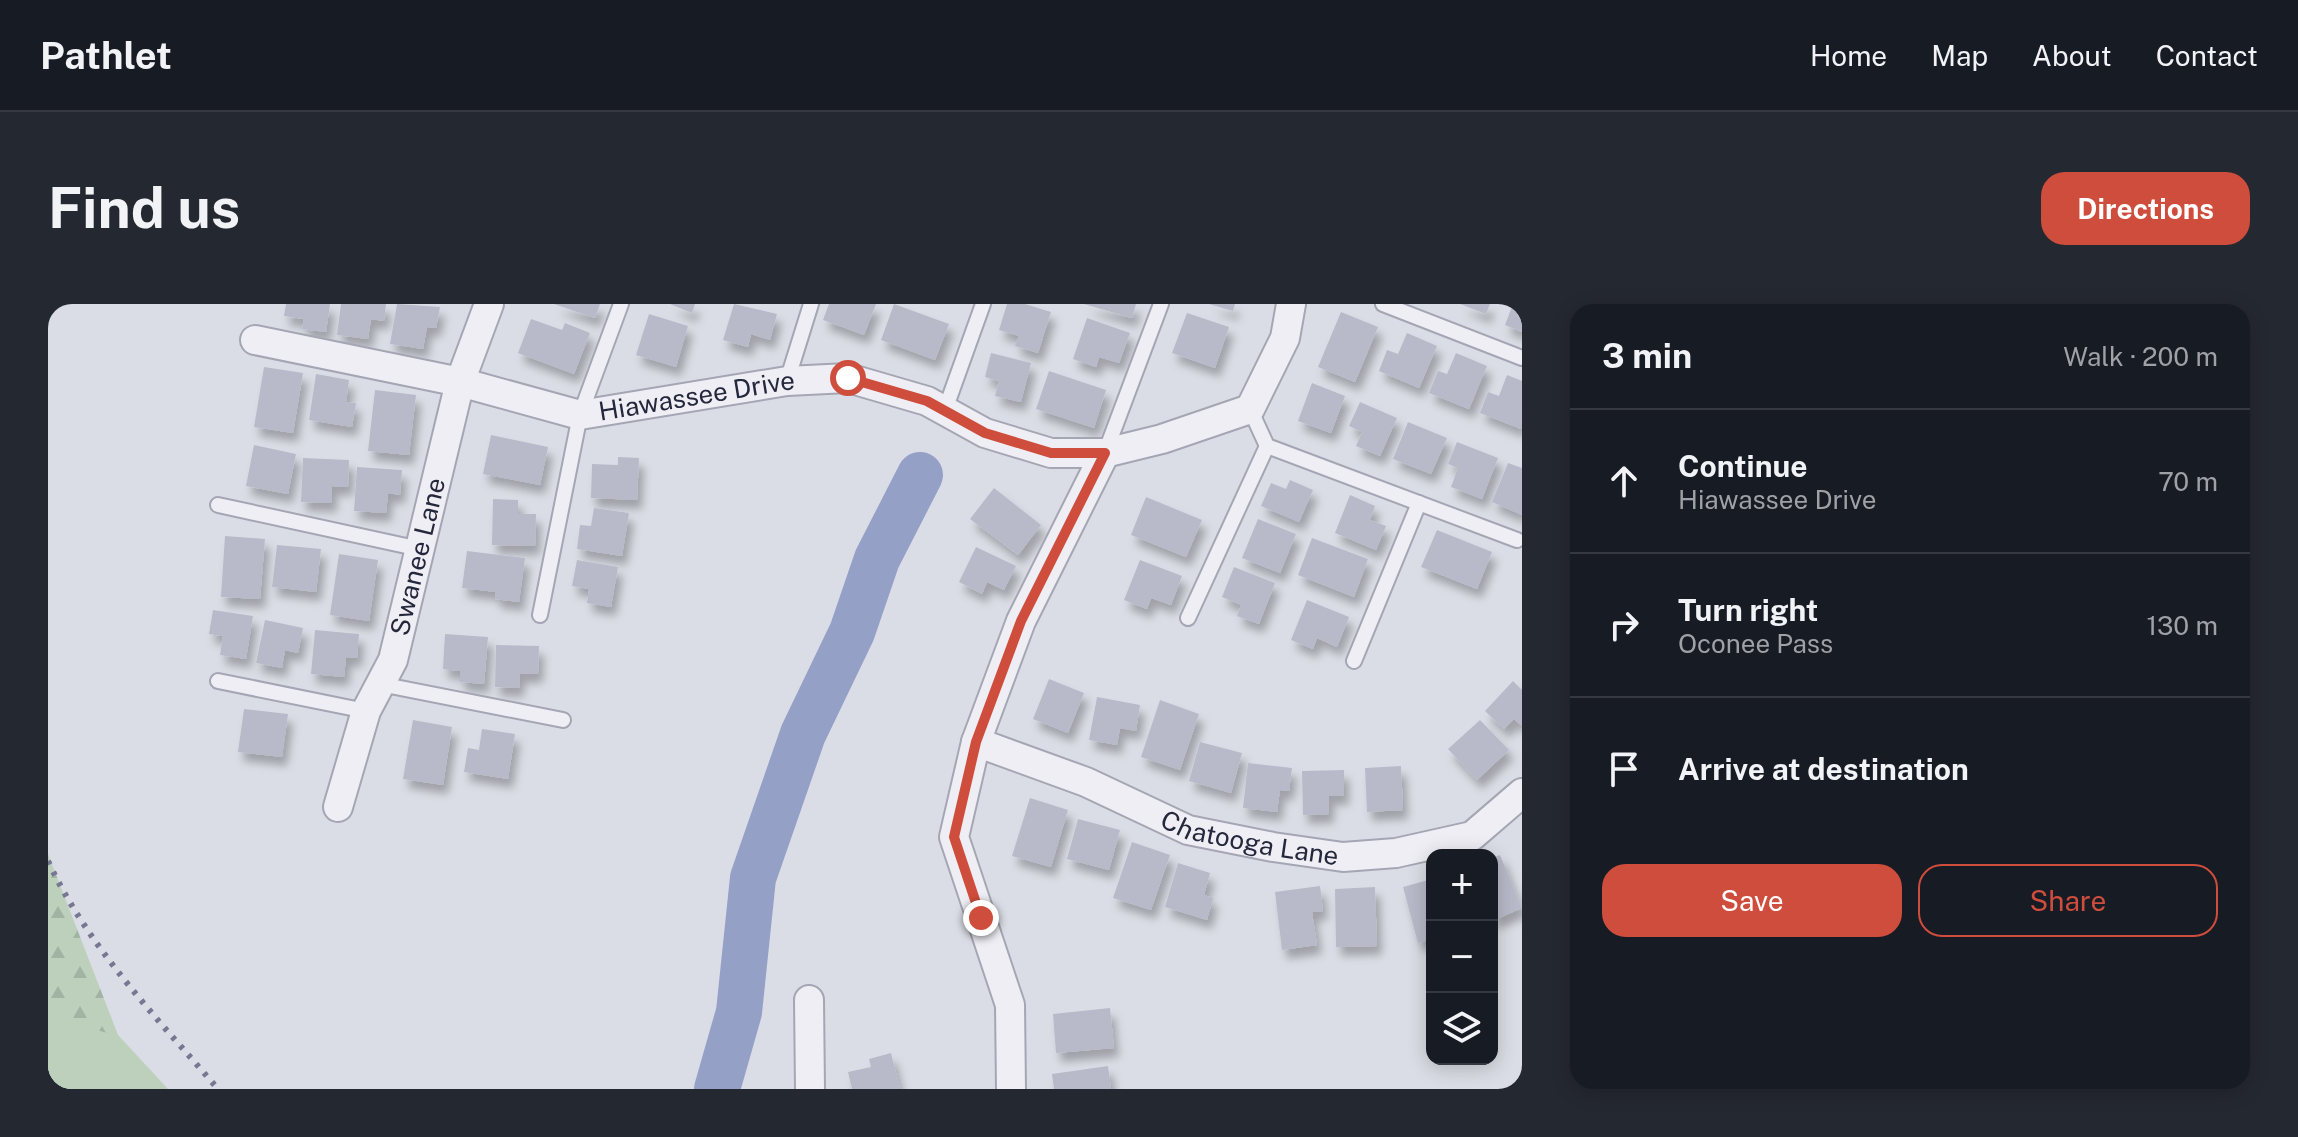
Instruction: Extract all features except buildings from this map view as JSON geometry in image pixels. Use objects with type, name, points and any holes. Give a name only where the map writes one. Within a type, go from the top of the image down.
[{"type":"street","name":"Swanee Lane","points":[[338,807],[366,711],[393,660],[460,382],[489,304]]},
{"type":"street","points":[[1250,409],[1285,338],[1291,304]]},
{"type":"street","name":"Hiawassee Drive","points":[[255,340],[460,382],[580,415],[787,381],[848,378],[927,401],[985,433],[1051,453],[1105,453],[1192,430],[1250,409]]},
{"type":"street","points":[[1011,1089],[1010,1005],[954,837],[976,742],[1021,621],[1105,453]]},
{"type":"street","name":"Chatooga Lane","points":[[976,742],[1086,782],[1188,830],[1343,857],[1396,853],[1472,836],[1522,793]]},
{"type":"street","points":[[809,1000],[810,1089]]},
{"type":"lane","points":[[540,615],[580,415],[621,304]]},
{"type":"lane","points":[[787,381],[811,304]]},
{"type":"lane","points":[[945,410],[983,304]]},
{"type":"lane","points":[[1105,453],[1161,304]]},
{"type":"lane","points":[[1383,304],[1522,358]]},
{"type":"lane","points":[[1250,409],[1267,446],[1517,540]]},
{"type":"lane","points":[[1188,618],[1267,446]]},
{"type":"lane","points":[[1354,661],[1419,503]]},
{"type":"lane","points":[[218,505],[420,549]]},
{"type":"lane","points":[[218,681],[366,711]]},
{"type":"lane","points":[[380,684],[563,720]]},
{"type":"green space","points":[[48,854],[139,1089],[48,1089]]},
{"type":"green space","points":[[48,1017],[119,1036],[168,1089],[48,1089]]},
{"type":"waterway","points":[[717,1089],[739,1012],[753,878],[803,734],[852,632],[877,559],[920,475]]},
{"type":"railway","points":[[48,313],[51,304]]},
{"type":"railway","points":[[48,861],[64,893],[103,952],[218,1089]]},
{"type":"route","points":[[848,378],[927,401],[985,433],[1051,453],[1105,453],[1021,621],[976,742],[954,837],[981,918]]}]
